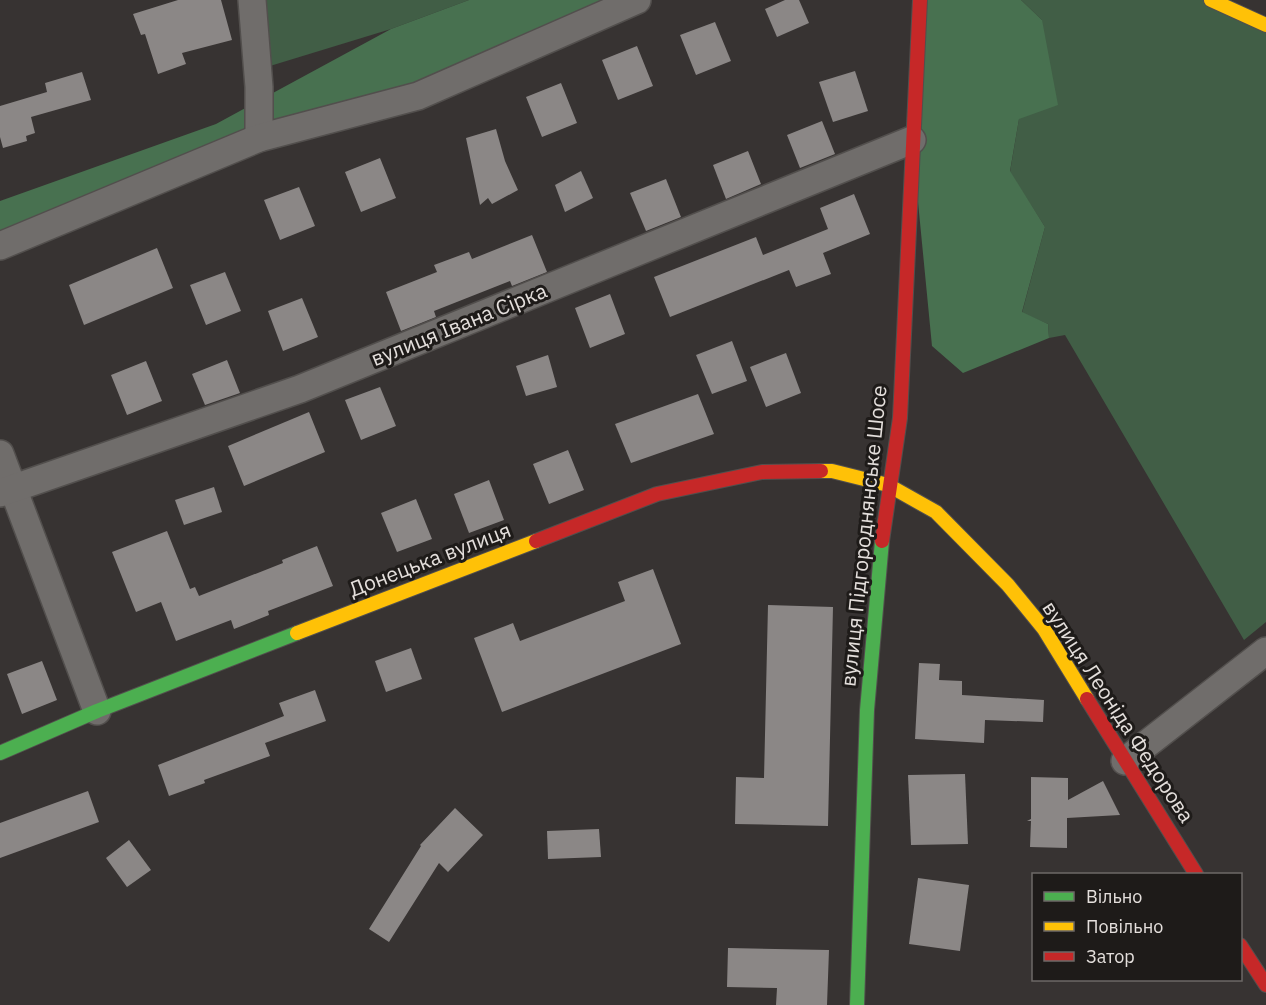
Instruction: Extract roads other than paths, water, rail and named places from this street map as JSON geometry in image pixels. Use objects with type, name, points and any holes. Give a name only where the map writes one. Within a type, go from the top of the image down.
[{"type":"street","points":[[252,0],[259,87],[259,138]]},
{"type":"street","points":[[0,246],[259,138],[418,96],[637,0]]},
{"type":"street","name":"вулиця Підгороднянське Шосе","points":[[857,1005],[862,792],[874,603],[888,485],[900,418],[920,0]]},
{"type":"street","points":[[1210,0],[1266,26]]},
{"type":"street","name":"вулиця Івана Сірка","points":[[6,491],[300,389],[912,140]]},
{"type":"street","points":[[0,454],[6,491],[97,711]]},
{"type":"street","name":"Донецька вулиця","points":[[0,753],[97,711],[657,494],[762,472],[832,471],[888,485]]},
{"type":"street","name":"вулиця Леоніда Федорова","points":[[888,485],[936,512],[1008,585],[1044,629],[1195,873]]},
{"type":"street","points":[[1125,761],[1266,651]]},
{"type":"street","points":[[1242,948],[1266,985]]}]
